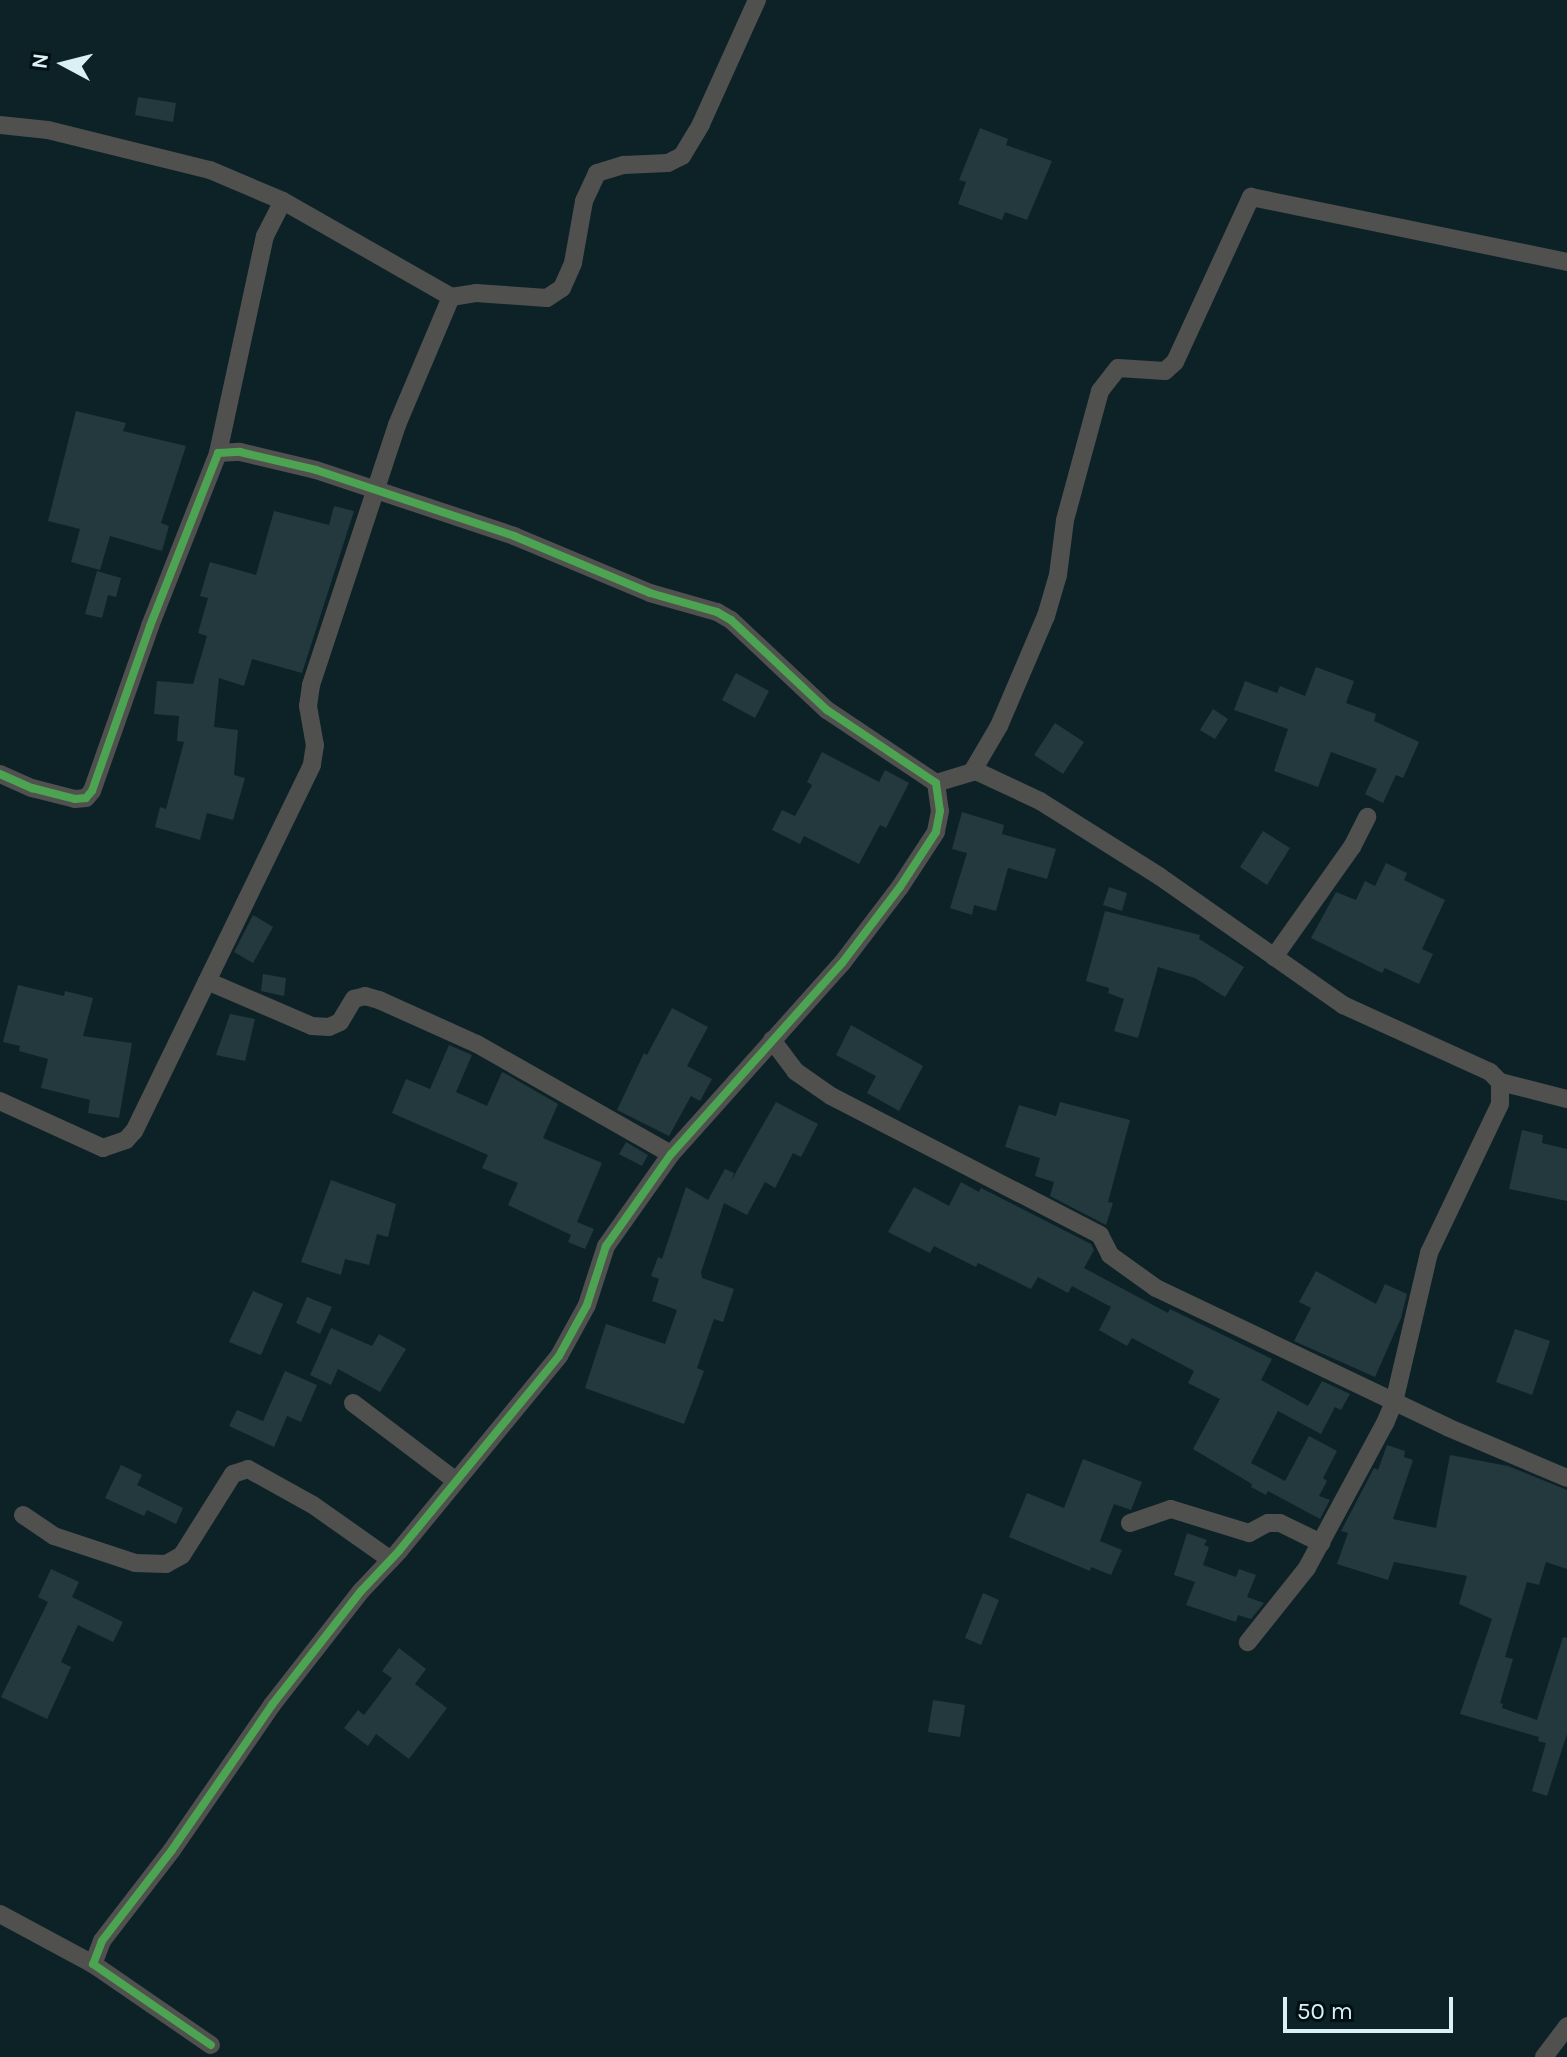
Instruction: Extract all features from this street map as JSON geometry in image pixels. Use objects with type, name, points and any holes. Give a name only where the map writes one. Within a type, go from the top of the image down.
[{"type":"street","points":[[0,125],[48,130],[210,170],[283,201],[451,297],[476,293],[547,298],[562,288],[573,263],[584,201],[597,173],[624,165],[668,163],[682,156],[701,124],[757,0]]},
{"type":"street","points":[[972,772],[1012,699],[1046,616],[1058,575],[1065,520],[1100,391],[1118,368],[1165,371],[1175,362],[1251,197],[1567,262]]},
{"type":"street","points":[[0,774],[32,788],[75,799],[86,798],[92,791],[150,626],[218,453],[265,236],[283,201]]},
{"type":"street","points":[[0,1101],[103,1148],[126,1140],[312,765],[315,745],[308,706],[311,685],[397,425],[451,297]]},
{"type":"street","points":[[93,1964],[102,1941],[172,1850],[272,1705],[361,1591],[391,1560],[559,1356],[587,1305],[606,1246],[671,1154],[842,963],[925,851],[936,832],[940,811],[936,783],[827,710],[731,620],[717,612],[650,593],[514,536],[275,458],[218,453]]},
{"type":"street","points":[[936,783],[972,772],[985,774],[1040,801],[1159,876],[1343,1005],[1490,1072],[1500,1082],[1567,1099]]},
{"type":"street","points":[[1274,957],[1352,847],[1367,817]]},
{"type":"street","points":[[207,981],[312,1026],[329,1027],[340,1022],[354,999],[365,996],[379,1000],[477,1044],[671,1154]]},
{"type":"street","points":[[772,1040],[795,1071],[831,1096],[1100,1235],[1110,1255],[1156,1288],[1394,1402],[1567,1478]]},
{"type":"street","points":[[1248,1642],[1307,1568],[1394,1402],[1429,1253],[1500,1104],[1500,1082]]},
{"type":"street","points":[[353,1403],[456,1481]]},
{"type":"street","points":[[23,1515],[54,1536],[135,1563],[166,1564],[182,1555],[233,1474],[248,1469],[313,1505],[391,1560]]},
{"type":"street","points":[[1130,1523],[1171,1509],[1249,1533],[1276,1522],[1321,1543]]},
{"type":"street","points":[[0,1914],[93,1964],[211,2045]]},
{"type":"street","points":[[1544,2057],[1567,2026]]},
{"type":"building","points":[[138,97],[176,103],[173,122],[135,115]]},
{"type":"building","points":[[980,128],[1008,139],[1006,145],[1052,161],[1027,220],[1005,212],[1002,220],[958,204],[966,182],[959,180]]},
{"type":"building","points":[[76,411],[126,423],[123,431],[186,446],[161,523],[169,526],[162,551],[110,536],[100,570],[71,562],[80,529],[48,521]]},
{"type":"building","points":[[334,506],[354,511],[302,673],[252,659],[244,686],[219,678],[214,727],[238,730],[234,775],[245,778],[233,820],[207,813],[200,840],[155,827],[160,807],[166,809],[184,742],[177,741],[179,716],[154,714],[157,681],[193,684],[207,636],[198,633],[208,598],[200,596],[210,562],[256,575],[274,511],[329,525]]},
{"type":"building","points":[[97,571],[121,578],[116,597],[108,595],[102,618],[85,614]]},
{"type":"building","points":[[1316,667],[1354,681],[1346,703],[1376,714],[1374,721],[1419,742],[1403,778],[1396,775],[1383,803],[1365,794],[1377,769],[1331,752],[1318,787],[1274,771],[1288,729],[1234,710],[1245,681],[1277,693],[1280,686],[1305,696]]},
{"type":"building","points":[[736,673],[769,691],[755,718],[722,700]]},
{"type":"building","points":[[1213,709],[1228,719],[1215,739],[1200,730]]},
{"type":"building","points":[[1055,723],[1084,742],[1063,774],[1034,755]]},
{"type":"building","points":[[822,752],[879,782],[885,770],[909,783],[886,828],[880,825],[859,864],[804,836],[800,844],[772,830],[782,810],[795,816],[812,785],[807,782]]},
{"type":"building","points":[[962,812],[1004,825],[1002,834],[1056,849],[1047,879],[1008,868],[996,911],[974,905],[972,915],[950,908],[967,853],[952,849]]},
{"type":"building","points":[[1263,831],[1290,848],[1267,885],[1240,867]]},
{"type":"building","points":[[1386,863],[1407,873],[1404,880],[1445,900],[1422,949],[1433,954],[1419,984],[1385,968],[1382,973],[1311,938],[1336,892],[1356,900],[1365,881],[1375,886]]},
{"type":"building","points":[[1109,887],[1127,893],[1122,911],[1103,905]]},
{"type":"building","points":[[1105,911],[1200,935],[1199,939],[1244,967],[1225,997],[1195,978],[1158,967],[1138,1038],[1114,1031],[1124,999],[1108,993],[1109,988],[1086,981]]},
{"type":"building","points":[[253,915],[273,927],[253,963],[234,952]]},
{"type":"building","points":[[263,974],[286,978],[284,996],[261,991]]},
{"type":"building","points":[[18,985],[64,996],[65,991],[93,998],[83,1036],[132,1043],[119,1118],[88,1113],[90,1100],[41,1088],[48,1059],[19,1051],[20,1046],[3,1042]]},
{"type":"building","points":[[672,1008],[708,1027],[687,1066],[712,1079],[700,1101],[691,1096],[669,1136],[617,1110],[644,1053],[647,1055]]},
{"type":"building","points":[[230,1014],[255,1019],[245,1061],[216,1055]]},
{"type":"building","points":[[851,1025],[923,1066],[899,1111],[867,1093],[876,1076],[836,1055]]},
{"type":"building","points":[[449,1045],[472,1055],[456,1092],[487,1106],[502,1072],[558,1104],[543,1138],[602,1163],[577,1222],[594,1229],[585,1249],[568,1242],[571,1235],[508,1205],[518,1183],[482,1168],[488,1155],[392,1113],[406,1079],[430,1089]]},
{"type":"building","points":[[776,1102],[818,1124],[801,1157],[793,1153],[775,1188],[765,1182],[747,1215],[724,1203],[701,1272],[702,1278],[734,1289],[723,1322],[714,1319],[697,1368],[704,1371],[684,1424],[585,1388],[606,1324],[665,1344],[677,1310],[652,1301],[659,1279],[651,1276],[658,1257],[662,1259],[686,1187],[708,1200],[725,1169],[734,1173],[731,1181]]},
{"type":"building","points":[[1060,1102],[1130,1120],[1108,1202],[1113,1203],[1106,1225],[1050,1196],[1054,1182],[1035,1176],[1040,1158],[1005,1147],[1019,1105],[1056,1116]]},
{"type":"building","points":[[1522,1130],[1543,1135],[1542,1143],[1567,1149],[1567,1201],[1509,1189]]},
{"type":"building","points":[[626,1142],[648,1155],[642,1166],[619,1154]]},
{"type":"building","points":[[331,1180],[396,1204],[388,1237],[377,1234],[369,1265],[345,1259],[341,1275],[301,1262]]},
{"type":"building","points":[[961,1182],[979,1192],[981,1188],[1091,1244],[1094,1250],[1084,1268],[1168,1313],[1170,1309],[1272,1359],[1261,1380],[1308,1406],[1322,1381],[1350,1394],[1341,1410],[1335,1407],[1321,1434],[1278,1411],[1251,1463],[1285,1481],[1309,1436],[1337,1451],[1323,1478],[1327,1481],[1319,1496],[1330,1500],[1320,1519],[1268,1491],[1266,1495],[1251,1487],[1252,1484],[1193,1449],[1220,1399],[1188,1383],[1194,1371],[1132,1338],[1127,1346],[1099,1330],[1111,1307],[1072,1286],[1068,1293],[1038,1277],[1031,1289],[978,1263],[976,1267],[934,1246],[930,1253],[888,1232],[914,1187],[949,1206]]},
{"type":"building","points":[[1316,1271],[1376,1304],[1385,1284],[1407,1294],[1401,1318],[1375,1377],[1294,1341],[1311,1308],[1299,1302]]},
{"type":"building","points":[[253,1291],[283,1304],[261,1355],[229,1342]]},
{"type":"building","points":[[307,1297],[332,1307],[320,1334],[296,1323]]},
{"type":"building","points":[[331,1328],[372,1346],[379,1334],[406,1349],[380,1392],[338,1369],[331,1385],[310,1375]]},
{"type":"building","points":[[1515,1329],[1550,1341],[1532,1395],[1496,1382]]},
{"type":"building","points":[[285,1371],[317,1385],[301,1422],[287,1416],[274,1447],[229,1426],[237,1410],[263,1421]]},
{"type":"building","points":[[1387,1445],[1405,1451],[1404,1457],[1413,1460],[1393,1519],[1436,1528],[1450,1455],[1508,1466],[1567,1490],[1567,1569],[1546,1562],[1539,1585],[1527,1582],[1505,1657],[1513,1659],[1500,1703],[1503,1704],[1502,1708],[1537,1720],[1563,1637],[1567,1638],[1567,1734],[1547,1796],[1532,1791],[1546,1743],[1538,1741],[1539,1737],[1460,1714],[1492,1619],[1459,1604],[1467,1576],[1394,1562],[1388,1580],[1337,1564],[1348,1533],[1341,1531],[1374,1468],[1378,1470]]},
{"type":"building","points":[[1083,1459],[1142,1482],[1131,1510],[1114,1504],[1100,1541],[1122,1550],[1111,1575],[1091,1567],[1090,1571],[1009,1537],[1027,1493],[1064,1508]]},
{"type":"building","points":[[121,1465],[142,1475],[137,1485],[183,1508],[176,1524],[147,1510],[144,1516],[105,1498]]},
{"type":"building","points":[[1187,1533],[1207,1540],[1204,1545],[1209,1547],[1203,1565],[1236,1577],[1239,1569],[1256,1575],[1247,1597],[1264,1603],[1251,1619],[1238,1615],[1236,1622],[1186,1605],[1195,1582],[1174,1575]]},
{"type":"building","points":[[51,1569],[79,1582],[72,1597],[123,1622],[113,1642],[78,1625],[61,1662],[71,1667],[47,1719],[1,1697],[48,1602],[38,1597]]},
{"type":"building","points":[[983,1593],[999,1600],[981,1645],[965,1638]]},
{"type":"building","points":[[399,1648],[426,1669],[415,1684],[447,1708],[409,1759],[376,1734],[368,1746],[344,1728],[358,1710],[364,1715],[392,1678],[382,1671]]},
{"type":"building","points":[[933,1700],[965,1705],[960,1737],[928,1732]]},
{"type":"cycle path","points":[[0,774],[32,788],[75,799],[86,798],[92,791],[150,626],[218,453],[240,452],[316,470],[514,536],[650,593],[717,612],[731,620],[827,710],[936,783],[940,811],[936,832],[900,887],[842,963],[671,1154],[606,1246],[587,1305],[559,1356],[399,1551],[361,1591],[272,1705],[172,1850],[102,1941],[93,1964],[211,2045]]}]
